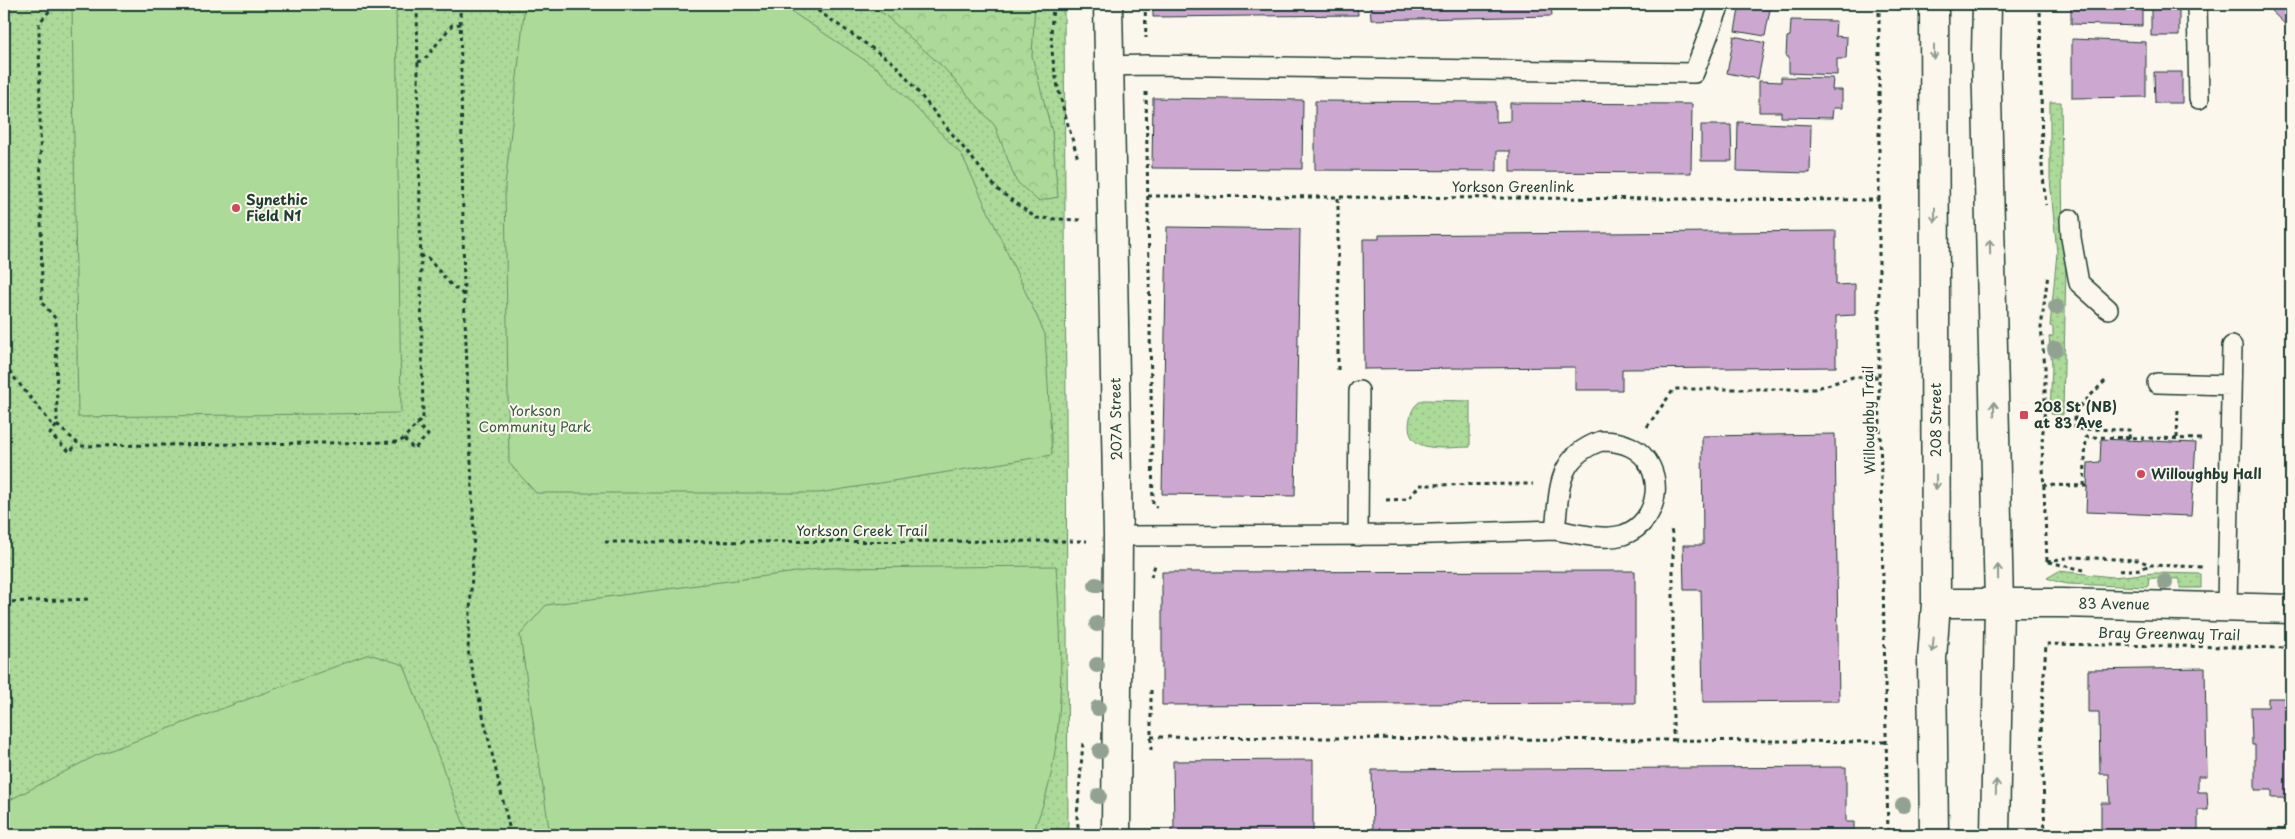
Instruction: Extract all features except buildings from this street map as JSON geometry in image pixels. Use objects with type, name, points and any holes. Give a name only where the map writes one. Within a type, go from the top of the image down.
[{"type":"main road","name":"207A Street","points":[[1108,4],[1118,536],[1116,835]]},
{"type":"main road","name":"208 Street","points":[[1934,4],[1936,603],[1932,659],[1934,835]]},
{"type":"main road","points":[[1987,4],[1986,54],[1999,603],[1995,835]]},
{"type":"main road","name":"83 Avenue","points":[[1936,603],[2227,606],[2291,609]]},
{"type":"lane","points":[[1110,66],[1694,73],[1720,4]]},
{"type":"lane","points":[[2197,4],[2198,99]]},
{"type":"lane","points":[[2070,218],[2071,238],[2079,283],[2108,308]]},
{"type":"lane","points":[[2227,606],[2232,346]]},
{"type":"lane","points":[[2157,382],[2231,385]]},
{"type":"lane","points":[[1358,536],[1359,391]]},
{"type":"lane","points":[[1118,536],[1358,536],[1554,530],[1609,537],[1624,534],[1638,527],[1649,515],[1655,500],[1656,485],[1652,470],[1644,457],[1632,447],[1617,442],[1601,441],[1586,447],[1573,456],[1564,470],[1554,530]]},
{"type":"path","points":[[52,4],[52,8],[38,23],[42,304],[56,319],[56,427],[50,434],[70,452],[77,444]]},
{"type":"path","points":[[4,366],[56,427],[81,446],[400,442],[404,439],[409,429],[423,418],[417,4]]},
{"type":"path","points":[[460,4],[462,24],[464,295],[474,534],[468,651],[511,835]]},
{"type":"path","points":[[803,4],[814,8],[895,64],[998,190],[1036,218],[1088,220]]},
{"type":"path","points":[[1054,4],[1050,33],[1055,75],[1079,163]]},
{"type":"path","points":[[1146,4],[1153,506],[1163,507]]},
{"type":"path","name":"Willoughby Trail","points":[[1879,4],[1880,377],[1888,835]]},
{"type":"path","points":[[2040,4],[2042,166],[2047,213]]},
{"type":"path","points":[[418,62],[424,60],[452,26],[462,24]]},
{"type":"path","name":"Yorkson Greenlink","points":[[1148,196],[1879,200]]},
{"type":"path","points":[[1338,198],[1338,375]]},
{"type":"path","points":[[420,255],[427,257],[451,285],[464,295]]},
{"type":"path","points":[[2047,561],[2042,442],[2046,406],[2042,328],[2048,269]]},
{"type":"path","points":[[1632,447],[1674,389],[1814,389],[1853,377],[1880,377]]},
{"type":"path","points":[[2105,381],[2075,411],[2075,429],[2130,430],[2130,438]]},
{"type":"path","points":[[2178,438],[2179,400]]},
{"type":"path","points":[[404,439],[414,449],[428,435],[417,424]]},
{"type":"path","points":[[1639,425],[1647,428],[1652,434]]},
{"type":"path","points":[[68,435],[71,431]]},
{"type":"path","points":[[2043,485],[2086,486],[2086,437],[2212,439]]},
{"type":"path","points":[[1359,501],[1408,499],[1420,486],[1540,484]]},
{"type":"path","points":[[1670,521],[1673,540],[1674,740]]},
{"type":"path","points":[[1086,551],[1087,533]]},
{"type":"path","name":"Yorkson Creek Trail","points":[[605,542],[1086,541],[1118,536]]},
{"type":"path","points":[[2047,561],[2073,557],[2138,560],[2151,564],[2227,568]]},
{"type":"path","points":[[1151,584],[1151,575],[1157,560]]},
{"type":"path","points":[[2047,561],[2087,570]]},
{"type":"path","points":[[2113,571],[2140,569],[2151,564]]},
{"type":"path","points":[[4,602],[91,599]]},
{"type":"path","name":"Bray Greenway Trail","points":[[2045,835],[2041,722],[2046,644],[2291,648]]},
{"type":"path","points":[[1150,757],[1151,680]]},
{"type":"path","points":[[1079,835],[1077,817],[1084,734]]},
{"type":"path","points":[[1151,737],[1886,742]]},
{"type":"green space","name":"Yorkson Community Park","points":[[4,4],[1064,4],[1068,835],[4,835]]},
{"type":"green space","name":"Synethic Field N1","points":[[72,4],[396,4],[401,413],[78,417]]},
{"type":"green space","points":[[525,4],[780,4],[878,69],[962,155],[1045,334],[1052,455],[819,493],[536,493],[509,463],[505,186]]},
{"type":"green space","points":[[865,4],[1035,4],[1032,56],[1052,132],[1058,197],[1038,201],[1016,181],[995,126],[944,68],[884,14]]},
{"type":"green space","points":[[2050,102],[2061,102],[2063,237],[2066,264],[2063,415],[2050,414],[2052,365],[2049,337],[2053,336],[2053,327],[2050,326],[2057,253],[2050,179]]},
{"type":"green space","points":[[1423,400],[1470,401],[1470,447],[1428,447],[1419,444],[1413,439],[1409,430],[1410,418],[1413,409]]},
{"type":"green space","points":[[1056,566],[1061,648],[1058,730],[1046,797],[1033,835],[550,835],[520,635],[546,605],[827,568]]},
{"type":"green space","points":[[2059,571],[2112,577],[2154,573],[2201,574],[2201,588],[2180,588],[2180,579],[2149,578],[2148,587],[2068,584],[2047,578]]},
{"type":"green space","points":[[369,654],[404,665],[468,835],[4,835],[4,803],[95,756]]},
{"type":"place","name":"Synethic Field N1","points":[[236,208]]},
{"type":"place","name":"208 St (NB) at 83 Ave","points":[[2024,415]]},
{"type":"place","name":"Willoughby Hall","points":[[2141,474]]}]
